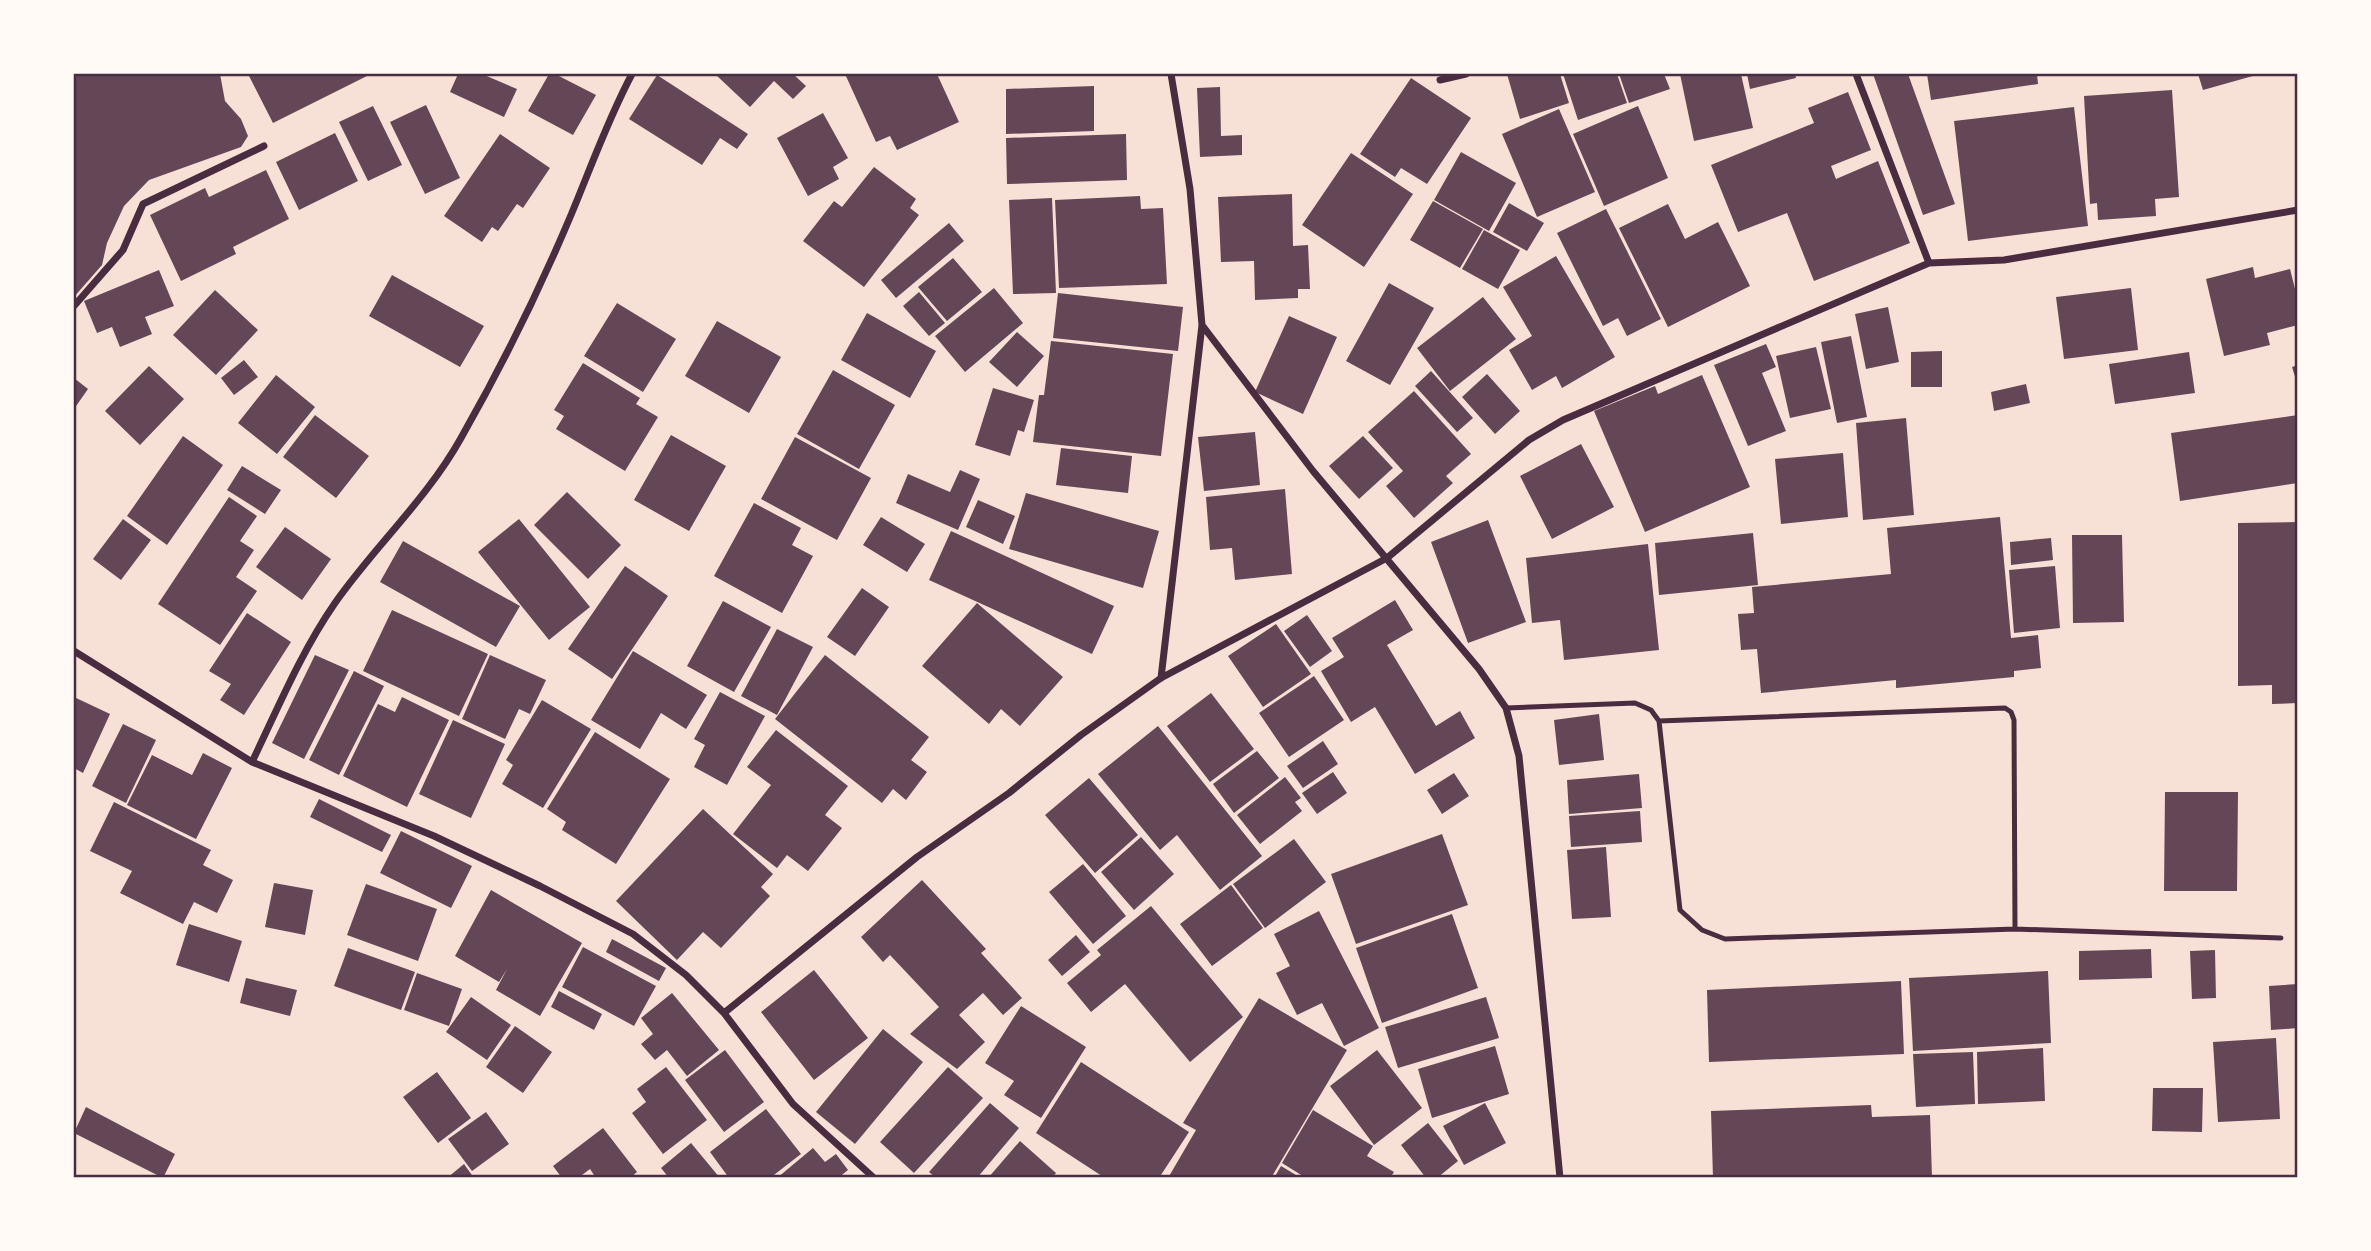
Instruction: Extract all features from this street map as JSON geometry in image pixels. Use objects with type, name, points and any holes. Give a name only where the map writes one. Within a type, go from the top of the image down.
[{"type":"street","points":[[252,762],[304,653],[336,602],[413,507],[460,442],[516,338],[613,110],[632,74]]},
{"type":"street","points":[[1161,678],[1202,324],[1190,189],[1171,74]]},
{"type":"street","points":[[1440,80],[1466,74]]},
{"type":"street","points":[[1856,74],[1929,263]]},
{"type":"street","points":[[74,306],[123,250],[144,204],[264,146]]},
{"type":"street","points":[[724,1013],[917,857],[1009,793],[1081,735],[1161,678],[1387,558],[1529,440],[1563,420],[1929,263],[2004,260],[2298,210]]},
{"type":"street","points":[[1202,324],[1313,471],[1479,669],[1506,708],[1518,756],[1560,1178]]},
{"type":"street","points":[[74,651],[252,762],[434,836],[633,934],[686,975],[724,1013],[793,1104],[874,1178]]},
{"type":"lane","points":[[1506,708],[1634,703],[1651,710],[1658,721],[1680,910],[1702,930],[1725,939],[2015,929],[2281,938]]},
{"type":"lane","points":[[1658,721],[2005,708],[2011,712],[2014,720],[2015,929]]},
{"type":"building","points":[[74,74],[220,74],[225,101],[241,119],[248,136],[241,147],[149,180],[124,206],[107,243],[102,265],[74,297]]},
{"type":"building","points":[[248,74],[371,74],[273,123]]},
{"type":"building","points":[[458,74],[482,74],[517,89],[504,117],[450,92]]},
{"type":"building","points":[[549,74],[555,74],[596,95],[573,135],[528,111]]},
{"type":"building","points":[[715,74],[793,74],[806,86],[793,99],[774,81],[750,107]]},
{"type":"building","points":[[845,74],[937,74],[959,122],[897,150],[890,136],[876,142]]},
{"type":"building","points":[[1507,74],[1560,74],[1569,103],[1520,119]]},
{"type":"building","points":[[1563,74],[1617,74],[1627,103],[1578,120]]},
{"type":"building","points":[[1619,74],[1664,74],[1670,89],[1629,103]]},
{"type":"building","points":[[1680,74],[1741,74],[1753,128],[1694,141]]},
{"type":"building","points":[[1747,74],[1795,74],[1796,78],[1750,89]]},
{"type":"building","points":[[1873,74],[1908,74],[1955,204],[1923,215]]},
{"type":"building","points":[[1927,74],[2037,74],[2038,84],[1931,100]]},
{"type":"building","points":[[2198,74],[2260,74],[2203,90]]},
{"type":"building","points":[[657,75],[748,134],[737,149],[720,138],[702,165],[629,119]]},
{"type":"building","points":[[1411,78],[1471,118],[1427,184],[1401,168],[1395,177],[1360,154]]},
{"type":"building","points":[[1094,86],[1094,131],[1006,134],[1006,89]]},
{"type":"building","points":[[1220,87],[1221,136],[1242,135],[1242,155],[1200,157],[1197,88]]},
{"type":"building","points":[[2172,90],[2179,197],[2155,199],[2156,216],[2098,220],[2097,203],[2090,204],[2084,96]]},
{"type":"building","points":[[1848,92],[1871,150],[1831,166],[1836,179],[1878,161],[1910,243],[1814,281],[1787,213],[1738,232],[1711,165],[1814,123],[1808,108]]},
{"type":"building","points":[[426,105],[460,178],[425,194],[390,122]]},
{"type":"building","points":[[373,106],[402,165],[368,181],[339,122]]},
{"type":"building","points":[[1638,106],[1668,178],[1604,206],[1573,134]]},
{"type":"building","points":[[2074,107],[2088,226],[1968,241],[1954,121]]},
{"type":"building","points":[[1559,109],[1595,192],[1537,217],[1502,134]]},
{"type":"building","points":[[823,113],[848,158],[833,167],[839,179],[808,196],[777,138]]},
{"type":"building","points":[[335,133],[358,181],[299,210],[276,162]]},
{"type":"building","points":[[500,134],[550,168],[523,208],[517,204],[498,231],[492,227],[482,242],[444,216]]},
{"type":"building","points":[[1126,134],[1127,180],[1007,184],[1006,138]]},
{"type":"building","points":[[1461,152],[1516,183],[1489,231],[1434,200]]},
{"type":"building","points":[[1351,153],[1413,194],[1364,267],[1302,225]]},
{"type":"building","points":[[874,167],[916,199],[910,208],[919,215],[864,287],[803,241],[834,201],[842,207]]},
{"type":"building","points":[[266,170],[289,219],[233,247],[236,254],[181,281],[150,215],[205,188],[209,197]]},
{"type":"building","points":[[1292,194],[1293,246],[1308,245],[1310,289],[1298,289],[1298,298],[1255,300],[1254,261],[1221,262],[1218,197]]},
{"type":"building","points":[[1140,196],[1141,209],[1163,208],[1167,284],[1059,288],[1055,200]]},
{"type":"building","points":[[1052,198],[1056,293],[1013,294],[1009,200]]},
{"type":"building","points":[[1433,201],[1483,229],[1460,268],[1410,240]]},
{"type":"building","points":[[1509,203],[1544,223],[1527,251],[1493,232]]},
{"type":"building","points":[[1668,204],[1685,239],[1718,222],[1750,286],[1668,327],[1619,228]]},
{"type":"building","points":[[1606,209],[1661,319],[1627,336],[1618,318],[1603,326],[1557,233]]},
{"type":"building","points":[[949,223],[964,241],[896,298],[881,280]]},
{"type":"building","points":[[1484,230],[1520,250],[1498,289],[1462,269]]},
{"type":"building","points":[[1556,256],[1615,357],[1562,388],[1556,376],[1532,390],[1509,350],[1532,336],[1503,287]]},
{"type":"building","points":[[953,258],[982,292],[947,321],[918,287]]},
{"type":"building","points":[[2253,267],[2255,278],[2290,269],[2298,301],[2298,325],[2267,333],[2270,345],[2224,356],[2206,279]]},
{"type":"building","points":[[159,270],[174,306],[145,317],[152,334],[120,347],[112,327],[97,333],[84,301]]},
{"type":"building","points":[[392,275],[484,326],[460,367],[369,316]]},
{"type":"building","points":[[1389,283],[1434,308],[1390,385],[1346,361]]},
{"type":"building","points":[[994,288],[1023,323],[965,372],[935,336]]},
{"type":"building","points":[[2131,288],[2138,350],[2064,359],[2056,297]]},
{"type":"building","points":[[215,290],[258,330],[216,375],[173,335]]},
{"type":"building","points":[[919,292],[945,323],[929,336],[903,306]]},
{"type":"building","points":[[1058,293],[1183,307],[1178,351],[1053,338]]},
{"type":"building","points":[[1483,297],[1516,339],[1450,391],[1417,348]]},
{"type":"building","points":[[617,303],[676,339],[643,392],[584,356]]},
{"type":"building","points":[[1888,307],[1899,362],[1866,369],[1855,314]]},
{"type":"building","points":[[867,313],[936,351],[910,398],[841,360]]},
{"type":"building","points":[[1289,316],[1337,337],[1303,414],[1255,392]]},
{"type":"building","points":[[717,321],[781,357],[749,413],[685,376]]},
{"type":"building","points":[[1017,332],[1044,356],[1017,387],[989,362]]},
{"type":"building","points":[[1851,336],[1867,417],[1837,423],[1821,342]]},
{"type":"building","points":[[1051,341],[1173,354],[1161,456],[1033,442],[1039,395],[1044,395]]},
{"type":"building","points":[[1766,344],[1776,367],[1762,373],[1786,431],[1748,446],[1714,365]]},
{"type":"building","points":[[1816,347],[1831,409],[1790,418],[1776,356]]},
{"type":"building","points":[[1942,351],[1942,387],[1911,387],[1911,352]]},
{"type":"building","points":[[2189,352],[2195,393],[2115,404],[2109,364]]},
{"type":"building","points":[[244,360],[258,377],[234,395],[221,378]]},
{"type":"building","points":[[583,363],[640,398],[636,404],[658,417],[625,471],[556,429],[564,416],[554,410]]},
{"type":"building","points":[[2298,365],[2298,383],[2297,383],[2292,367]]},
{"type":"building","points":[[149,366],[184,399],[140,445],[105,411]]},
{"type":"building","points":[[833,370],[895,405],[859,469],[797,434]]},
{"type":"building","points":[[1431,371],[1473,418],[1457,432],[1415,386]]},
{"type":"building","points":[[1487,374],[1520,411],[1495,434],[1462,397]]},
{"type":"building","points":[[276,375],[315,407],[277,454],[238,423]]},
{"type":"building","points":[[1702,375],[1750,487],[1645,532],[1594,411],[1655,386],[1658,394]]},
{"type":"building","points":[[74,378],[88,389],[74,409]]},
{"type":"building","points":[[2026,384],[2030,403],[1994,411],[1991,392]]},
{"type":"building","points":[[993,388],[1034,400],[1024,432],[1018,430],[1010,456],[975,445]]},
{"type":"building","points":[[1414,391],[1471,454],[1446,476],[1453,483],[1414,518],[1386,486],[1403,471],[1368,432]]},
{"type":"building","points":[[315,415],[369,456],[336,498],[283,457]]},
{"type":"building","points":[[2298,415],[2298,483],[2180,501],[2171,433]]},
{"type":"building","points":[[1906,418],[1914,515],[1863,520],[1856,423]]},
{"type":"building","points":[[1255,432],[1260,485],[1204,491],[1198,437]]},
{"type":"building","points":[[671,435],[726,466],[689,531],[634,500]]},
{"type":"building","points":[[183,436],[223,465],[167,545],[127,516]]},
{"type":"building","points":[[1363,436],[1393,468],[1359,499],[1329,466]]},
{"type":"building","points":[[795,437],[871,478],[837,540],[761,499]]},
{"type":"building","points":[[1581,444],[1614,507],[1552,539],[1520,476]]},
{"type":"building","points":[[1061,448],[1132,456],[1128,493],[1056,485]]},
{"type":"building","points":[[1843,453],[1848,517],[1781,524],[1775,459]]},
{"type":"building","points":[[242,466],[281,490],[265,514],[227,490]]},
{"type":"building","points":[[960,470],[980,479],[958,530],[896,503],[908,474],[950,492]]},
{"type":"building","points":[[1285,489],[1292,574],[1235,580],[1232,548],[1210,550],[1206,497]]},
{"type":"building","points":[[567,492],[621,545],[588,579],[534,525]]},
{"type":"building","points":[[1026,493],[1159,531],[1143,588],[1009,549]]},
{"type":"building","points":[[229,497],[257,516],[240,541],[254,550],[236,577],[257,591],[220,645],[158,604]]},
{"type":"building","points":[[978,500],[1015,516],[1003,544],[966,527]]},
{"type":"building","points":[[754,503],[801,528],[792,545],[813,556],[782,613],[714,576]]},
{"type":"building","points":[[881,517],[925,544],[907,572],[863,545]]},
{"type":"building","points":[[2000,517],[2011,638],[2038,635],[2041,668],[2014,671],[2014,677],[1896,688],[1896,680],[1761,693],[1757,649],[1741,650],[1738,614],[1754,613],[1752,587],[1891,574],[1887,528]]},
{"type":"building","points":[[123,519],[151,540],[121,580],[93,559]]},
{"type":"building","points":[[519,519],[590,607],[549,640],[478,552]]},
{"type":"building","points":[[1488,520],[1526,622],[1468,643],[1431,542]]},
{"type":"building","points":[[2298,522],[2298,703],[2272,704],[2272,685],[2238,686],[2238,523]]},
{"type":"building","points":[[285,527],[331,559],[302,600],[256,567]]},
{"type":"building","points":[[951,531],[1114,606],[1092,654],[929,580]]},
{"type":"building","points":[[1753,533],[1758,585],[1659,595],[1655,543]]},
{"type":"building","points":[[2072,535],[2122,535],[2124,622],[2073,623]]},
{"type":"building","points":[[2051,538],[2053,560],[2011,565],[2010,542]]},
{"type":"building","points":[[403,541],[520,606],[496,647],[380,582]]},
{"type":"building","points":[[1648,544],[1659,650],[1564,660],[1560,620],[1532,623],[1526,558]]},
{"type":"building","points":[[625,566],[668,596],[612,679],[568,649]]},
{"type":"building","points":[[2055,566],[2060,628],[2014,633],[2009,570]]},
{"type":"building","points":[[862,588],[889,607],[855,656],[827,637]]},
{"type":"building","points":[[1395,600],[1413,630],[1387,645],[1436,726],[1460,711],[1475,738],[1415,774],[1375,707],[1351,722],[1321,671],[1344,657],[1332,638]]},
{"type":"building","points":[[723,601],[771,627],[734,692],[687,666]]},
{"type":"building","points":[[977,603],[1063,677],[1020,726],[1001,709],[989,724],[922,666]]},
{"type":"building","points":[[392,610],[488,654],[459,716],[363,671]]},
{"type":"building","points":[[247,613],[291,642],[244,715],[220,700],[231,684],[209,671]]},
{"type":"building","points":[[1307,615],[1332,651],[1310,667],[1284,631]]},
{"type":"building","points":[[1276,624],[1311,674],[1263,707],[1228,656]]},
{"type":"building","points":[[777,629],[813,647],[777,715],[741,696]]},
{"type":"building","points":[[633,651],[707,695],[686,729],[661,713],[640,749],[591,720]]},
{"type":"building","points":[[315,655],[349,670],[304,759],[272,743]]},
{"type":"building","points":[[490,655],[546,680],[530,714],[519,709],[505,739],[462,719]]},
{"type":"building","points":[[825,655],[929,737],[911,760],[927,772],[906,800],[893,789],[882,803],[775,719]]},
{"type":"building","points":[[354,671],[384,686],[339,775],[309,760]]},
{"type":"building","points":[[1314,676],[1344,720],[1289,757],[1259,713]]},
{"type":"building","points":[[720,692],[765,716],[727,785],[694,767],[705,745],[694,739]]},
{"type":"building","points":[[1211,693],[1254,749],[1210,782],[1167,726]]},
{"type":"building","points":[[74,697],[110,714],[83,773],[74,768]]},
{"type":"building","points":[[402,697],[449,720],[407,807],[343,776],[378,704],[395,712]]},
{"type":"building","points":[[542,700],[591,729],[543,808],[502,784],[513,765],[506,760]]},
{"type":"building","points":[[1599,714],[1604,760],[1559,765],[1554,720]]},
{"type":"building","points":[[453,720],[505,744],[471,818],[419,794]]},
{"type":"building","points":[[123,724],[156,740],[126,803],[92,786]]},
{"type":"building","points":[[1158,726],[1262,856],[1220,890],[1177,835],[1160,850],[1098,774]]},
{"type":"building","points":[[776,730],[848,786],[825,815],[842,828],[808,871],[787,855],[777,868],[733,834],[771,785],[747,767]]},
{"type":"building","points":[[595,732],[670,779],[616,864],[562,830],[566,822],[547,809]]},
{"type":"building","points":[[1323,741],[1338,764],[1303,788],[1287,766]]},
{"type":"building","points":[[1257,751],[1279,778],[1234,813],[1213,784]]},
{"type":"building","points":[[203,753],[232,768],[196,839],[127,805],[152,755],[192,775]]},
{"type":"building","points":[[1333,772],[1347,793],[1317,814],[1302,793]]},
{"type":"building","points":[[1454,773],[1469,796],[1442,814],[1427,790]]},
{"type":"building","points":[[1639,774],[1642,808],[1569,814],[1567,780]]},
{"type":"building","points":[[1285,777],[1301,798],[1295,802],[1302,811],[1260,844],[1237,815]]},
{"type":"building","points":[[1089,778],[1138,835],[1095,873],[1045,815]]},
{"type":"building","points":[[2165,792],[2238,792],[2237,891],[2164,891]]},
{"type":"building","points":[[319,799],[391,835],[382,852],[310,817]]},
{"type":"building","points":[[114,802],[211,850],[203,865],[233,880],[217,913],[194,902],[183,924],[120,893],[132,871],[90,851]]},
{"type":"building","points":[[703,809],[773,874],[761,887],[770,896],[721,948],[703,932],[677,960],[616,901]]},
{"type":"building","points":[[1640,811],[1642,842],[1571,847],[1569,816]]},
{"type":"building","points":[[401,831],[472,866],[451,908],[380,873]]},
{"type":"building","points":[[1442,834],[1468,905],[1356,944],[1331,874]]},
{"type":"building","points":[[1141,837],[1174,874],[1134,910],[1101,872]]},
{"type":"building","points":[[1294,839],[1326,882],[1265,928],[1233,884]]},
{"type":"building","points":[[1606,847],[1611,917],[1572,919],[1567,850]]},
{"type":"building","points":[[1083,864],[1126,916],[1093,944],[1049,892]]},
{"type":"building","points":[[922,880],[986,949],[981,953],[1022,998],[1003,1015],[983,993],[959,1015],[985,1042],[957,1069],[910,1034],[939,1007],[890,955],[883,962],[861,937]]},
{"type":"building","points":[[274,883],[313,890],[305,935],[265,927]]},
{"type":"building","points":[[366,884],[437,909],[418,961],[347,935]]},
{"type":"building","points":[[1231,885],[1263,928],[1212,966],[1180,924]]},
{"type":"building","points":[[491,890],[582,943],[540,1016],[496,990],[507,969],[499,982],[455,956]]},
{"type":"building","points":[[1151,906],[1243,1017],[1190,1062],[1125,984],[1091,1012],[1067,983],[1101,955],[1097,950]]},
{"type":"building","points":[[1319,911],[1379,1028],[1344,1046],[1322,1003],[1297,1015],[1276,973],[1290,966],[1274,934]]},
{"type":"building","points":[[1452,914],[1478,988],[1382,1023],[1356,948]]},
{"type":"building","points":[[189,924],[242,941],[229,982],[176,965]]},
{"type":"building","points":[[1076,935],[1090,952],[1062,976],[1048,960]]},
{"type":"building","points":[[612,939],[666,968],[659,981],[606,952]]},
{"type":"building","points":[[583,947],[656,986],[634,1026],[562,987]]},
{"type":"building","points":[[348,948],[415,972],[401,1010],[334,986]]},
{"type":"building","points":[[2151,949],[2152,978],[2079,980],[2079,951]]},
{"type":"building","points":[[2215,950],[2216,998],[2192,999],[2190,951]]},
{"type":"building","points":[[814,970],[868,1038],[814,1080],[761,1012]]},
{"type":"building","points":[[2048,971],[2051,1043],[1913,1051],[1909,978]]},
{"type":"building","points":[[417,973],[462,989],[449,1026],[404,1010]]},
{"type":"building","points":[[246,978],[297,990],[290,1016],[240,1003]]},
{"type":"building","points":[[1901,981],[1904,1054],[1709,1062],[1707,990]]},
{"type":"building","points":[[2298,984],[2298,1028],[2271,1030],[2269,986]]},
{"type":"building","points":[[559,991],[602,1014],[594,1030],[551,1007]]},
{"type":"building","points":[[672,993],[719,1050],[687,1076],[667,1050],[655,1060],[641,1044],[653,1034],[641,1018]]},
{"type":"building","points":[[471,997],[511,1025],[487,1060],[446,1032]]},
{"type":"building","points":[[1486,997],[1499,1038],[1398,1068],[1385,1027]]},
{"type":"building","points":[[1259,998],[1347,1050],[1271,1178],[1168,1178],[1196,1130],[1183,1123]]},
{"type":"building","points":[[1021,1006],[1086,1047],[1041,1118],[1004,1095],[1014,1081],[985,1063]]},
{"type":"building","points":[[515,1026],[552,1052],[523,1093],[486,1067]]},
{"type":"building","points":[[883,1029],[923,1062],[855,1144],[816,1112]]},
{"type":"building","points":[[2276,1038],[2280,1119],[2218,1122],[2213,1042]]},
{"type":"building","points":[[1495,1046],[1509,1094],[1432,1118],[1418,1069]]},
{"type":"building","points":[[2043,1048],[2045,1101],[1978,1104],[1977,1052]]},
{"type":"building","points":[[725,1050],[764,1102],[724,1132],[685,1080]]},
{"type":"building","points":[[1377,1050],[1422,1108],[1374,1145],[1330,1086]]},
{"type":"building","points":[[1973,1052],[1975,1104],[1916,1107],[1913,1054]]},
{"type":"building","points":[[1081,1062],[1189,1132],[1159,1178],[1105,1178],[1036,1133]]},
{"type":"building","points":[[666,1067],[707,1120],[663,1154],[632,1113],[646,1102],[637,1089]]},
{"type":"building","points":[[948,1067],[983,1098],[914,1173],[880,1142]]},
{"type":"building","points":[[437,1072],[471,1118],[438,1143],[403,1097]]},
{"type":"building","points":[[2153,1088],[2203,1088],[2202,1132],[2152,1131]]},
{"type":"building","points":[[990,1103],[1019,1128],[977,1178],[936,1178],[929,1172]]},
{"type":"building","points":[[1485,1103],[1506,1143],[1464,1165],[1443,1126]]},
{"type":"building","points":[[1871,1105],[1872,1117],[1930,1115],[1932,1178],[1713,1178],[1711,1111]]},
{"type":"building","points":[[86,1107],[175,1154],[163,1178],[74,1133]]},
{"type":"building","points":[[766,1109],[801,1154],[770,1178],[729,1178],[710,1152]]},
{"type":"building","points":[[1313,1110],[1373,1146],[1367,1156],[1394,1172],[1390,1178],[1306,1178],[1282,1163]]},
{"type":"building","points":[[486,1112],[509,1144],[472,1171],[448,1139]]},
{"type":"building","points":[[1428,1123],[1458,1161],[1437,1178],[1426,1178],[1401,1145]]},
{"type":"building","points":[[603,1128],[637,1172],[630,1178],[596,1178],[590,1169],[578,1178],[562,1178],[553,1166]]},
{"type":"building","points":[[1020,1141],[1056,1173],[1052,1178],[988,1178]]},
{"type":"building","points":[[691,1143],[720,1178],[669,1178],[661,1168]]},
{"type":"building","points":[[813,1148],[825,1162],[836,1154],[848,1170],[838,1178],[777,1178]]},
{"type":"building","points":[[464,1164],[474,1178],[447,1178]]},
{"type":"building","points":[[1281,1166],[1301,1178],[1274,1178]]}]
